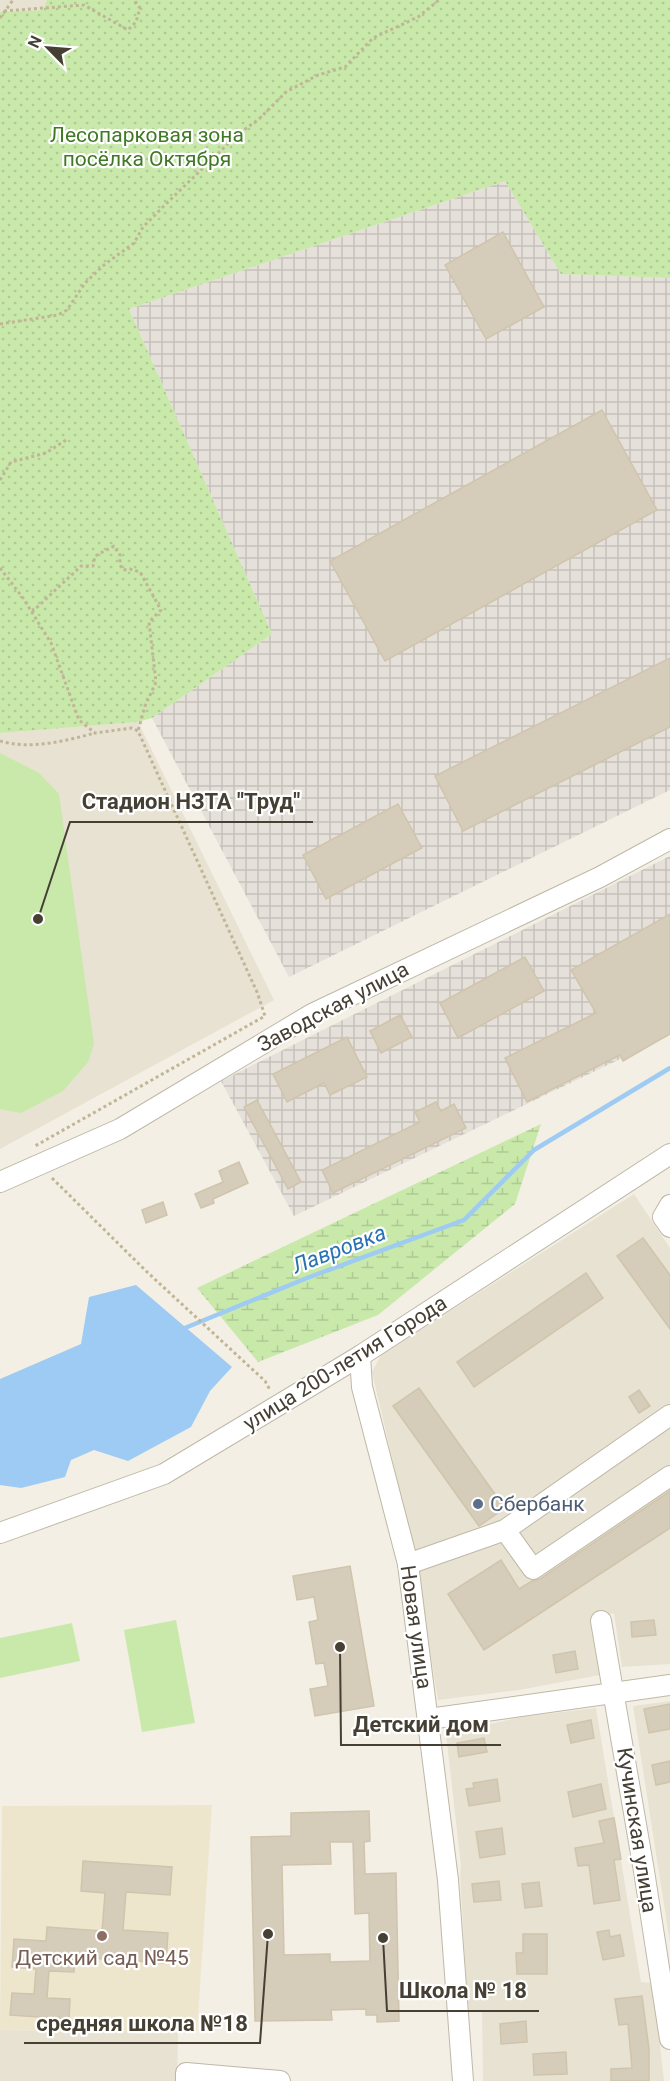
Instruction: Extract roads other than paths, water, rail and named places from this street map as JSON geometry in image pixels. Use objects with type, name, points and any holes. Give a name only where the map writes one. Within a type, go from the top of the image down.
[{"type":"street","name":"Заводская улица","points":[[0,1182],[120,1129],[312,1014],[600,877],[670,839]]},
{"type":"street","name":"улица 200-летия Города","points":[[0,1533],[164,1474],[360,1356],[670,1154]]},
{"type":"street","points":[[670,1205],[663,1217],[670,1227]]},
{"type":"street","name":"Новая улица","points":[[360,1356],[362,1387],[408,1564],[448,1880],[463,2081]]},
{"type":"street","points":[[408,1564],[505,1530],[670,1415]]},
{"type":"street","points":[[505,1530],[533,1569],[670,1476]]},
{"type":"street","name":"Кучинская улица","points":[[601,1622],[670,2039]]},
{"type":"street","points":[[429,1719],[670,1684]]},
{"type":"street","points":[[186,2081],[186,2073],[280,2081]]},
{"type":"water","points":[[136,1285],[232,1367],[210,1391],[191,1427],[128,1461],[94,1450],[71,1460],[65,1477],[21,1488],[0,1485],[0,1379],[81,1344],[89,1297]]},
{"type":"waterway","name":"Лавровка","points":[[180,1330],[307,1278],[464,1220],[534,1150],[670,1068]]},
{"type":"place","name":"Стадион НЗТА \"Труд\"","points":[[38,919]]},
{"type":"place","name":"Сбербанк","points":[[478,1504]]},
{"type":"place","name":"Детский дом","points":[[340,1647]]},
{"type":"place","name":"средняя школа №18","points":[[268,1934]]},
{"type":"place","name":"Детский сад №45","points":[[102,1936]]},
{"type":"place","name":"Школа № 18","points":[[383,1938]]},
{"type":"park label","name":"Лесопарковая зона посёлка Октября","points":[[147,147]]}]
